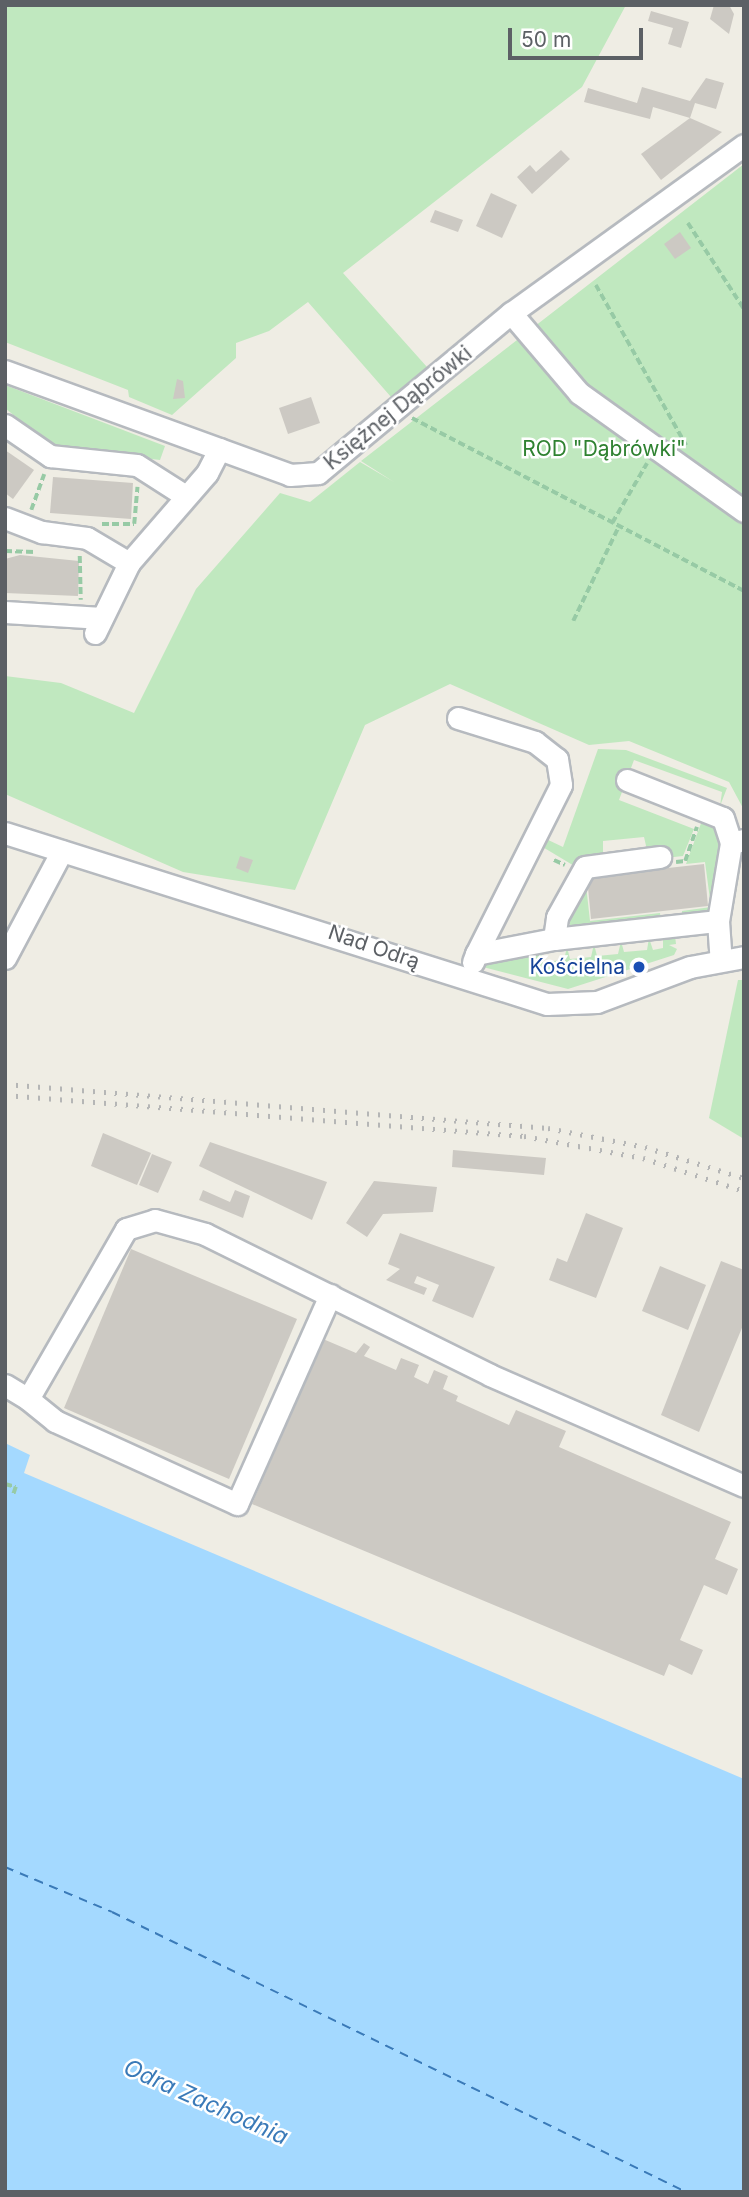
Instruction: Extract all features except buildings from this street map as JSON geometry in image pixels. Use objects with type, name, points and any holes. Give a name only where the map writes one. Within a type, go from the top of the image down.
[{"type":"street","name":"Księżnej Dąbrówki","points":[[5,370],[219,449],[305,477],[399,408],[511,313],[744,145]]},
{"type":"street","points":[[511,313],[579,393],[744,511]]},
{"type":"street","points":[[5,425],[50,456],[136,465],[184,495]]},
{"type":"street","points":[[5,612],[94,620],[129,563],[184,495],[207,473],[219,449]]},
{"type":"street","points":[[5,518],[41,532],[87,538],[129,563]]},
{"type":"street","points":[[457,718],[535,742],[557,759],[561,785],[476,954],[467,980]]},
{"type":"street","points":[[627,780],[718,814],[738,841],[718,920],[721,960]]},
{"type":"street","name":"Nad Odrą","points":[[5,833],[322,928],[530,1000],[574,1005],[721,960],[744,957]]},
{"type":"street","points":[[5,958],[62,851]]},
{"type":"street","points":[[554,939],[557,917],[585,867],[660,857]]},
{"type":"street","points":[[476,954],[554,939],[718,920]]},
{"type":"street","points":[[28,1399],[134,1223],[155,1220],[205,1234],[489,1375],[744,1486]]},
{"type":"street","points":[[5,1385],[55,1421],[237,1504],[330,1295]]},
{"type":"path","points":[[688,223],[744,309]]},
{"type":"path","points":[[596,285],[690,452]]},
{"type":"path","points":[[399,408],[744,592]]},
{"type":"path","points":[[611,523],[656,450]]},
{"type":"path","points":[[32,519],[50,456]]},
{"type":"path","points":[[90,523],[134,524],[139,478]]},
{"type":"path","points":[[573,621],[618,527]]},
{"type":"path","points":[[5,551],[41,552]]},
{"type":"path","points":[[76,552],[94,620]]},
{"type":"path","points":[[686,858],[691,844]]},
{"type":"path","points":[[5,1484],[16,1487],[13,1496]]},
{"type":"green space","points":[[5,5],[626,5],[582,87],[343,273],[427,367],[391,397],[308,302],[269,331],[236,343],[236,358],[172,415],[129,397],[128,390],[5,342]]},
{"type":"green space","name":"ROD \"Dąbrówki\"","points":[[744,164],[744,810],[729,782],[629,741],[589,745],[450,684],[365,725],[295,890],[183,872],[5,794],[5,676],[61,683],[134,713],[196,589],[280,493],[310,502],[360,462],[394,482],[361,461]]},
{"type":"green space","points":[[5,385],[165,446],[160,460],[52,447],[5,408]]},
{"type":"green space","points":[[598,749],[626,750],[727,788],[720,806],[722,792],[634,760],[619,800],[694,829],[683,856],[665,858],[647,850],[644,837],[603,841],[603,855],[576,867],[541,846],[544,838],[563,847]]},
{"type":"green space","points":[[703,818],[717,824],[723,861],[714,911],[682,917],[682,911],[711,907],[705,862],[686,864]]},
{"type":"green space","points":[[585,876],[590,921],[660,913],[661,919],[571,928],[566,910]]},
{"type":"green space","points":[[675,935],[676,944],[669,945],[677,949],[674,955],[568,989],[479,966],[541,950],[543,962],[564,960],[567,947],[570,959],[591,957],[594,944],[597,956],[618,954],[621,941],[624,952],[647,950],[649,938],[653,950],[663,948],[663,938]]},
{"type":"green space","points":[[738,980],[744,980],[744,1139],[709,1118]]},
{"type":"water","name":"Odra Zachodnia","points":[[5,1443],[30,1455],[24,1473],[744,1779],[744,2192],[5,2192]]},
{"type":"ferry route","points":[[5,1867],[112,1912],[686,2192]]},
{"type":"railway","points":[[5,1084],[548,1128],[645,1147],[744,1178]]},
{"type":"railway","points":[[5,1095],[524,1136],[643,1158],[744,1191]]},
{"type":"place","name":"Kościelna","points":[[639,967]]}]
